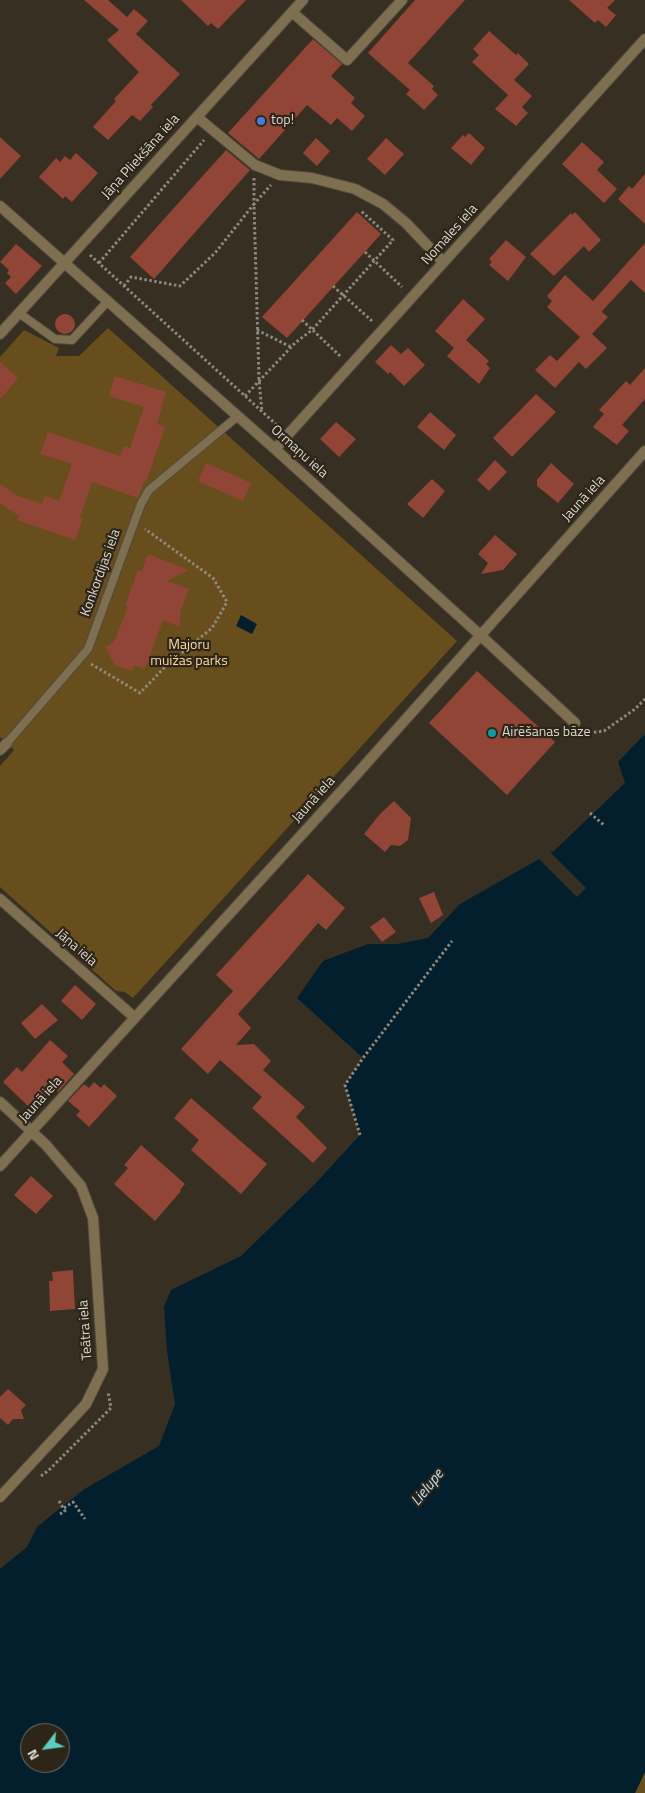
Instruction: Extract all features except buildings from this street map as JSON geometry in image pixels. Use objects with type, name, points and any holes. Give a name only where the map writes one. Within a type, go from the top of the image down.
[{"type":"street","name":"Jāņa Pliekšāna iela","points":[[0,334],[303,0]]},
{"type":"street","points":[[292,12],[347,60],[402,0]]},
{"type":"street","name":"Nomales iela","points":[[275,449],[645,39]]},
{"type":"street","points":[[197,117],[255,165],[280,175],[312,178],[355,189],[383,204],[400,218],[443,262]]},
{"type":"street","name":"Ormaņu iela","points":[[0,206],[275,449],[575,723]]},
{"type":"street","name":"Jaunā iela","points":[[0,1166],[349,782],[645,451]]},
{"type":"street","name":"Jāņa iela","points":[[0,899],[134,1017]]},
{"type":"street","points":[[0,1102],[32,1131]]},
{"type":"street","name":"Teātra iela","points":[[0,1497],[86,1404],[103,1369],[93,1218],[82,1186],[32,1131]]},
{"type":"lane","points":[[19,313],[55,339],[72,340],[108,302]]},
{"type":"lane","name":"Konkordijas iela","points":[[3,746],[88,649],[134,521],[149,490],[238,416]]},
{"type":"path","points":[[98,263],[213,130]]},
{"type":"path","points":[[255,165],[257,330],[262,412]]},
{"type":"path","points":[[124,286],[132,277],[180,286],[215,253],[280,175]]},
{"type":"path","points":[[245,396],[291,347],[312,330],[392,240],[358,208]]},
{"type":"path","points":[[79,246],[288,435]]},
{"type":"path","points":[[365,252],[412,297]]},
{"type":"path","points":[[333,286],[382,330]]},
{"type":"path","points":[[302,320],[350,365]]},
{"type":"path","points":[[257,330],[291,347]]},
{"type":"path","points":[[88,649],[91,664],[140,693],[167,665],[212,628],[227,602],[213,578],[134,521]]},
{"type":"path","points":[[575,723],[589,732],[604,731],[636,708],[645,699]]},
{"type":"path","points":[[590,812],[605,826]]},
{"type":"path","points":[[360,1135],[345,1085],[363,1058],[452,941]]},
{"type":"path","points":[[59,1501],[64,1508]]},
{"type":"path","points":[[60,1514],[65,1510],[64,1508],[73,1502],[85,1519]]},
{"type":"green space","name":"Majoru muižas parks","points":[[108,328],[457,641],[133,998],[125,992],[116,991],[0,887],[0,766],[14,750],[0,737],[0,357],[24,330],[59,348],[56,356],[79,356]]},
{"type":"green space","points":[[645,1772],[645,1793],[635,1793]]},
{"type":"water","points":[[241,615],[257,624],[252,634],[236,626]]},
{"type":"water","name":"Lielupe","points":[[645,734],[645,1772],[635,1793],[0,1793],[0,1569],[27,1547],[37,1527],[83,1490],[159,1446],[175,1404],[167,1351],[164,1307],[171,1290],[241,1256],[314,1185],[360,1135],[345,1085],[363,1058],[297,998],[323,961],[368,944],[397,944],[428,938],[460,904],[555,850],[625,783],[618,762]]},
{"type":"pier","points":[[549,851],[586,888],[577,897],[538,858]]},
{"type":"place","name":"top!","points":[[261,121]]},
{"type":"place","name":"Airēšanas bāze","points":[[492,733]]}]
